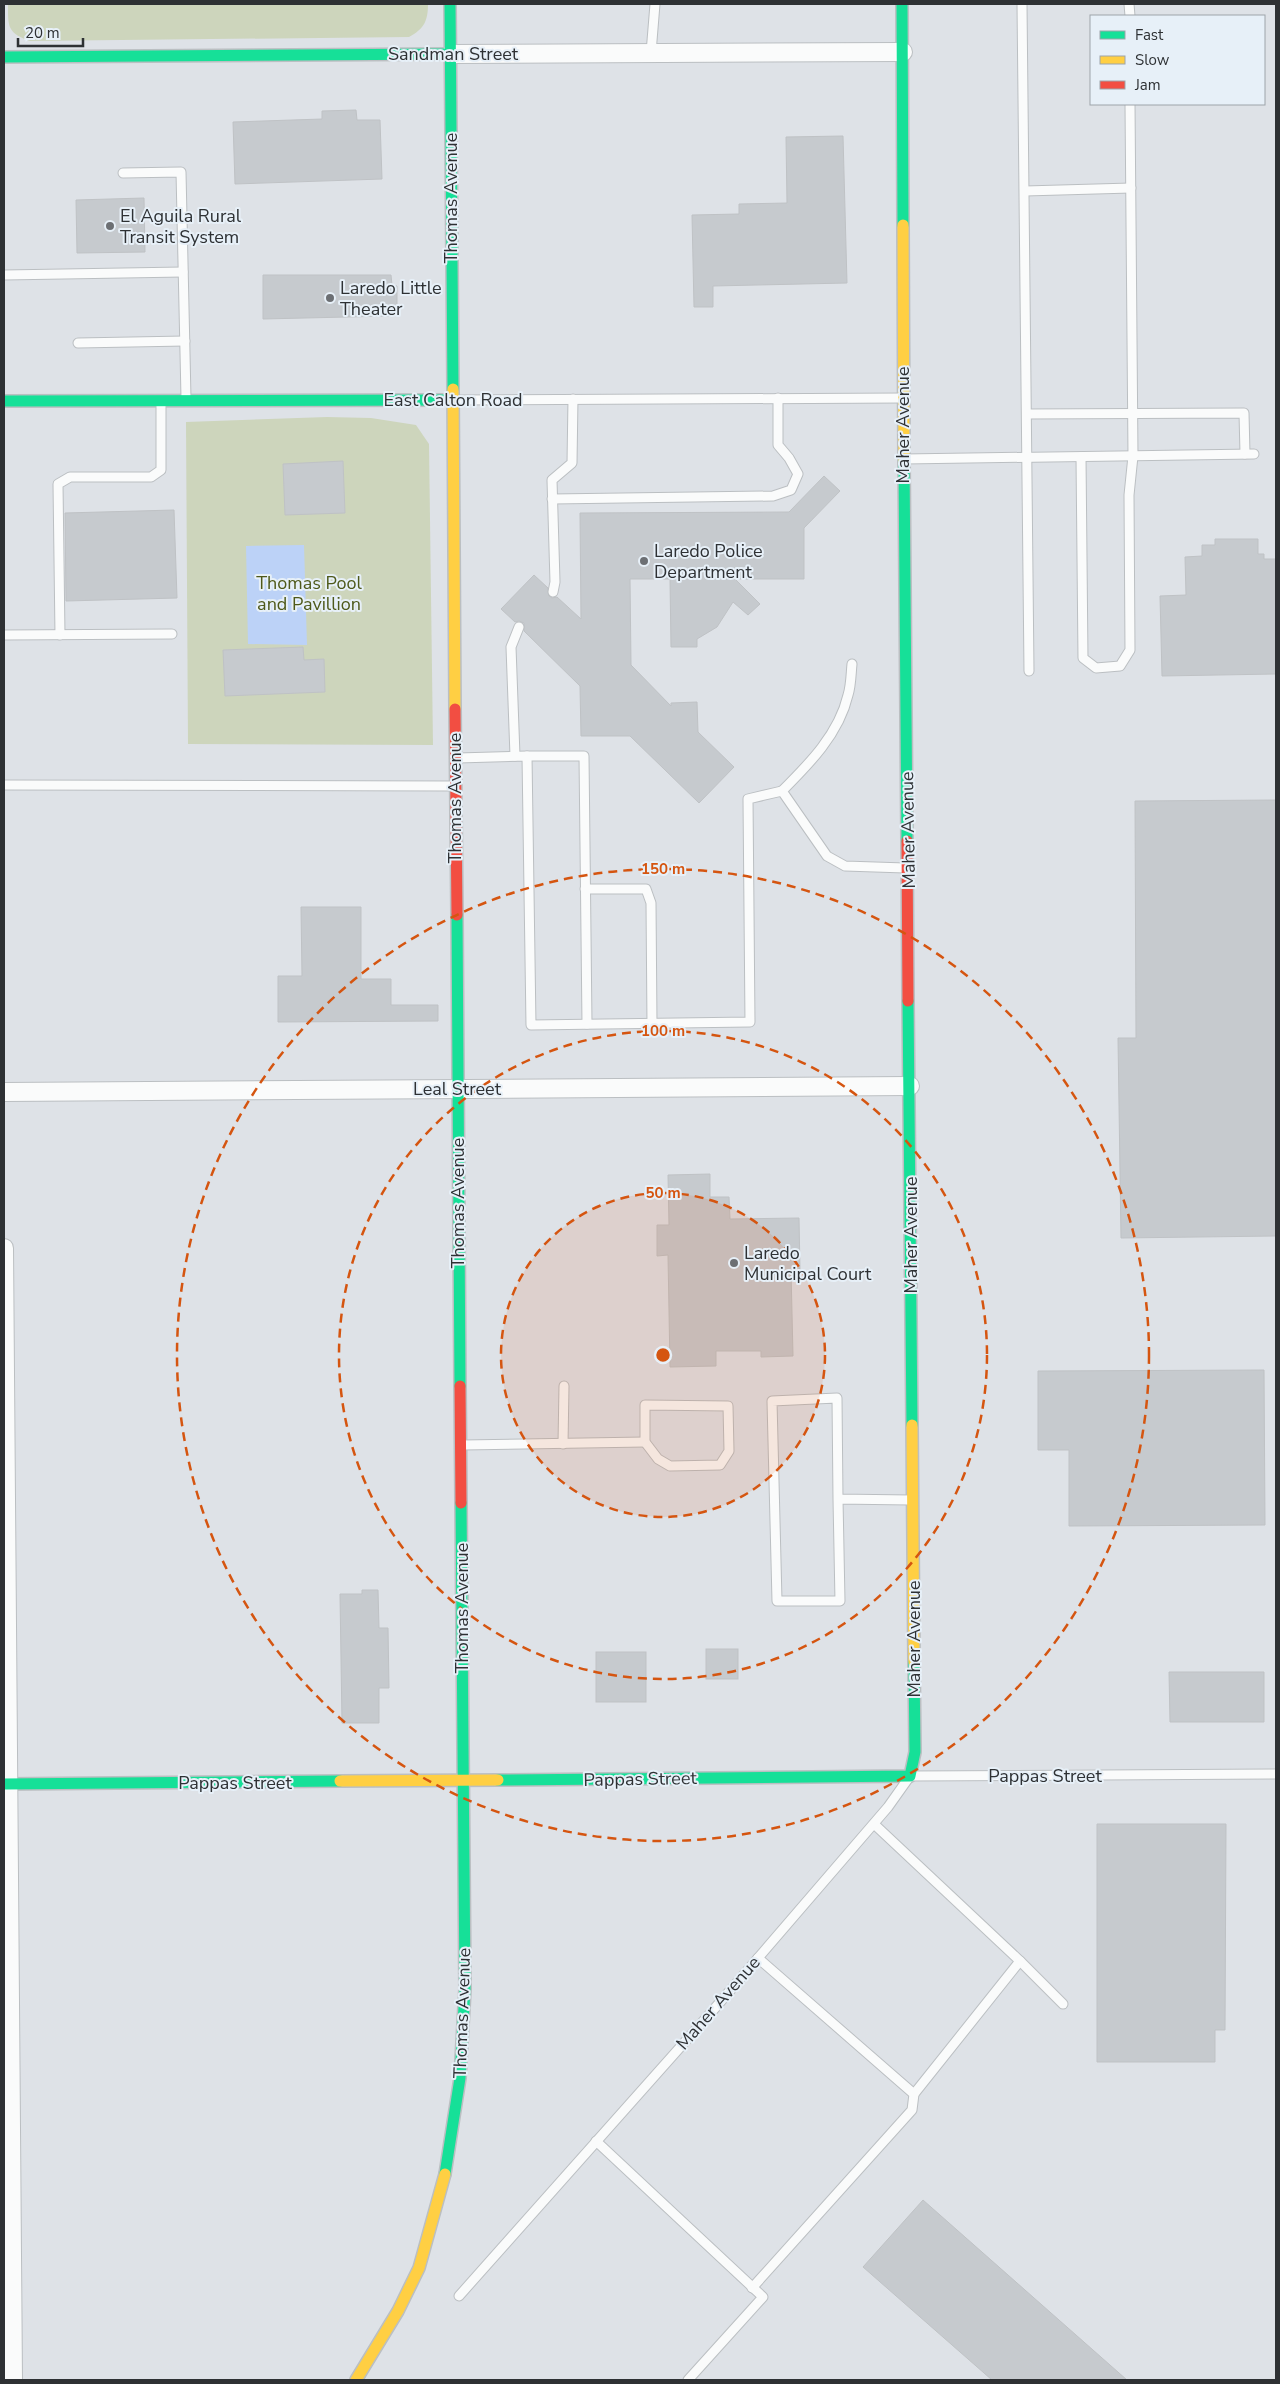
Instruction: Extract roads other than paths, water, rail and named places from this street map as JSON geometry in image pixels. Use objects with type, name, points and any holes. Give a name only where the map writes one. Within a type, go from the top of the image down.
[{"type":"street","name":"Thomas Avenue","points":[[356,2380],[386,2333],[419,2267],[443,2191],[457,2118],[465,1989],[450,4]]},
{"type":"street","name":"Maher Avenue","points":[[902,4],[903,398],[915,1752],[910,1776]]},
{"type":"street","name":"Sandman Street","points":[[4,57],[903,52]]},
{"type":"street","name":"East Calton Road","points":[[4,402],[452,400]]},
{"type":"street","name":"Leal Street","points":[[4,1092],[910,1086]]},
{"type":"street","points":[[4,1248],[6,1784],[13,2380]]},
{"type":"street","name":"Pappas Street","points":[[6,1784],[910,1776]]},
{"type":"lane","points":[[651,53],[655,4]]},
{"type":"lane","points":[[1022,4],[1028,671]]},
{"type":"lane","points":[[1081,456],[1083,658],[1096,668],[1120,666],[1130,650],[1129,495],[1133,456],[1130,105]]},
{"type":"lane","points":[[123,173],[181,172],[186,401]]},
{"type":"lane","points":[[1024,191],[1131,188]]},
{"type":"lane","points":[[4,275],[183,272]]},
{"type":"lane","points":[[78,343],[185,341]]},
{"type":"lane","points":[[552,499],[773,496],[791,490],[798,474],[789,458],[778,445],[778,398]]},
{"type":"lane","name":"East Calton Road","points":[[452,400],[903,398]]},
{"type":"lane","points":[[552,592],[554,582],[552,480],[572,463],[572,399]]},
{"type":"lane","points":[[60,635],[58,484],[70,477],[150,477],[161,470],[161,401]]},
{"type":"lane","points":[[904,459],[1250,454],[1244,413],[1027,414]]},
{"type":"lane","points":[[515,756],[511,647],[519,627]]},
{"type":"lane","points":[[4,635],[172,634]]},
{"type":"lane","points":[[527,756],[531,1025],[750,1022],[748,799],[782,791],[813,760],[839,718],[848,696],[852,664]]},
{"type":"lane","points":[[455,758],[584,756],[587,1024]]},
{"type":"lane","points":[[4,785],[455,786]]},
{"type":"lane","points":[[782,791],[827,856],[845,866],[908,868]]},
{"type":"lane","points":[[585,889],[646,889],[651,903],[652,1024]]},
{"type":"lane","points":[[562,1444],[564,1386]]},
{"type":"lane","points":[[837,1398],[838,1498],[840,1600],[777,1601],[772,1400],[837,1398]]},
{"type":"lane","points":[[645,1405],[728,1406],[729,1451],[720,1465],[670,1466],[658,1459],[645,1442],[645,1405]]},
{"type":"lane","points":[[460,1445],[645,1442]]},
{"type":"lane","points":[[838,1498],[913,1501]]},
{"type":"lane","name":"Pappas Street","points":[[910,1776],[1276,1774]]},
{"type":"lane","name":"Maher Avenue","points":[[459,2296],[758,1958],[874,1824],[910,1776]]},
{"type":"lane","points":[[874,1824],[1063,2004]]},
{"type":"lane","points":[[758,1958],[914,2094]]},
{"type":"lane","points":[[752,2288],[912,2110],[914,2094],[1020,1961]]},
{"type":"lane","points":[[596,2141],[763,2297],[688,2380]]},
{"type":"water","points":[[304,545],[307,645],[248,644],[246,546]]},
{"type":"place","name":"El Aguila Rural Transit System","points":[[110,226]]},
{"type":"place","name":"Laredo Little Theater","points":[[330,298]]},
{"type":"place","name":"Laredo Police Department","points":[[644,561]]},
{"type":"place","name":"Laredo Municipal Court","points":[[734,1263]]},
{"type":"park label","name":"Thomas Pool and Pavillion","points":[[309,593]]}]
